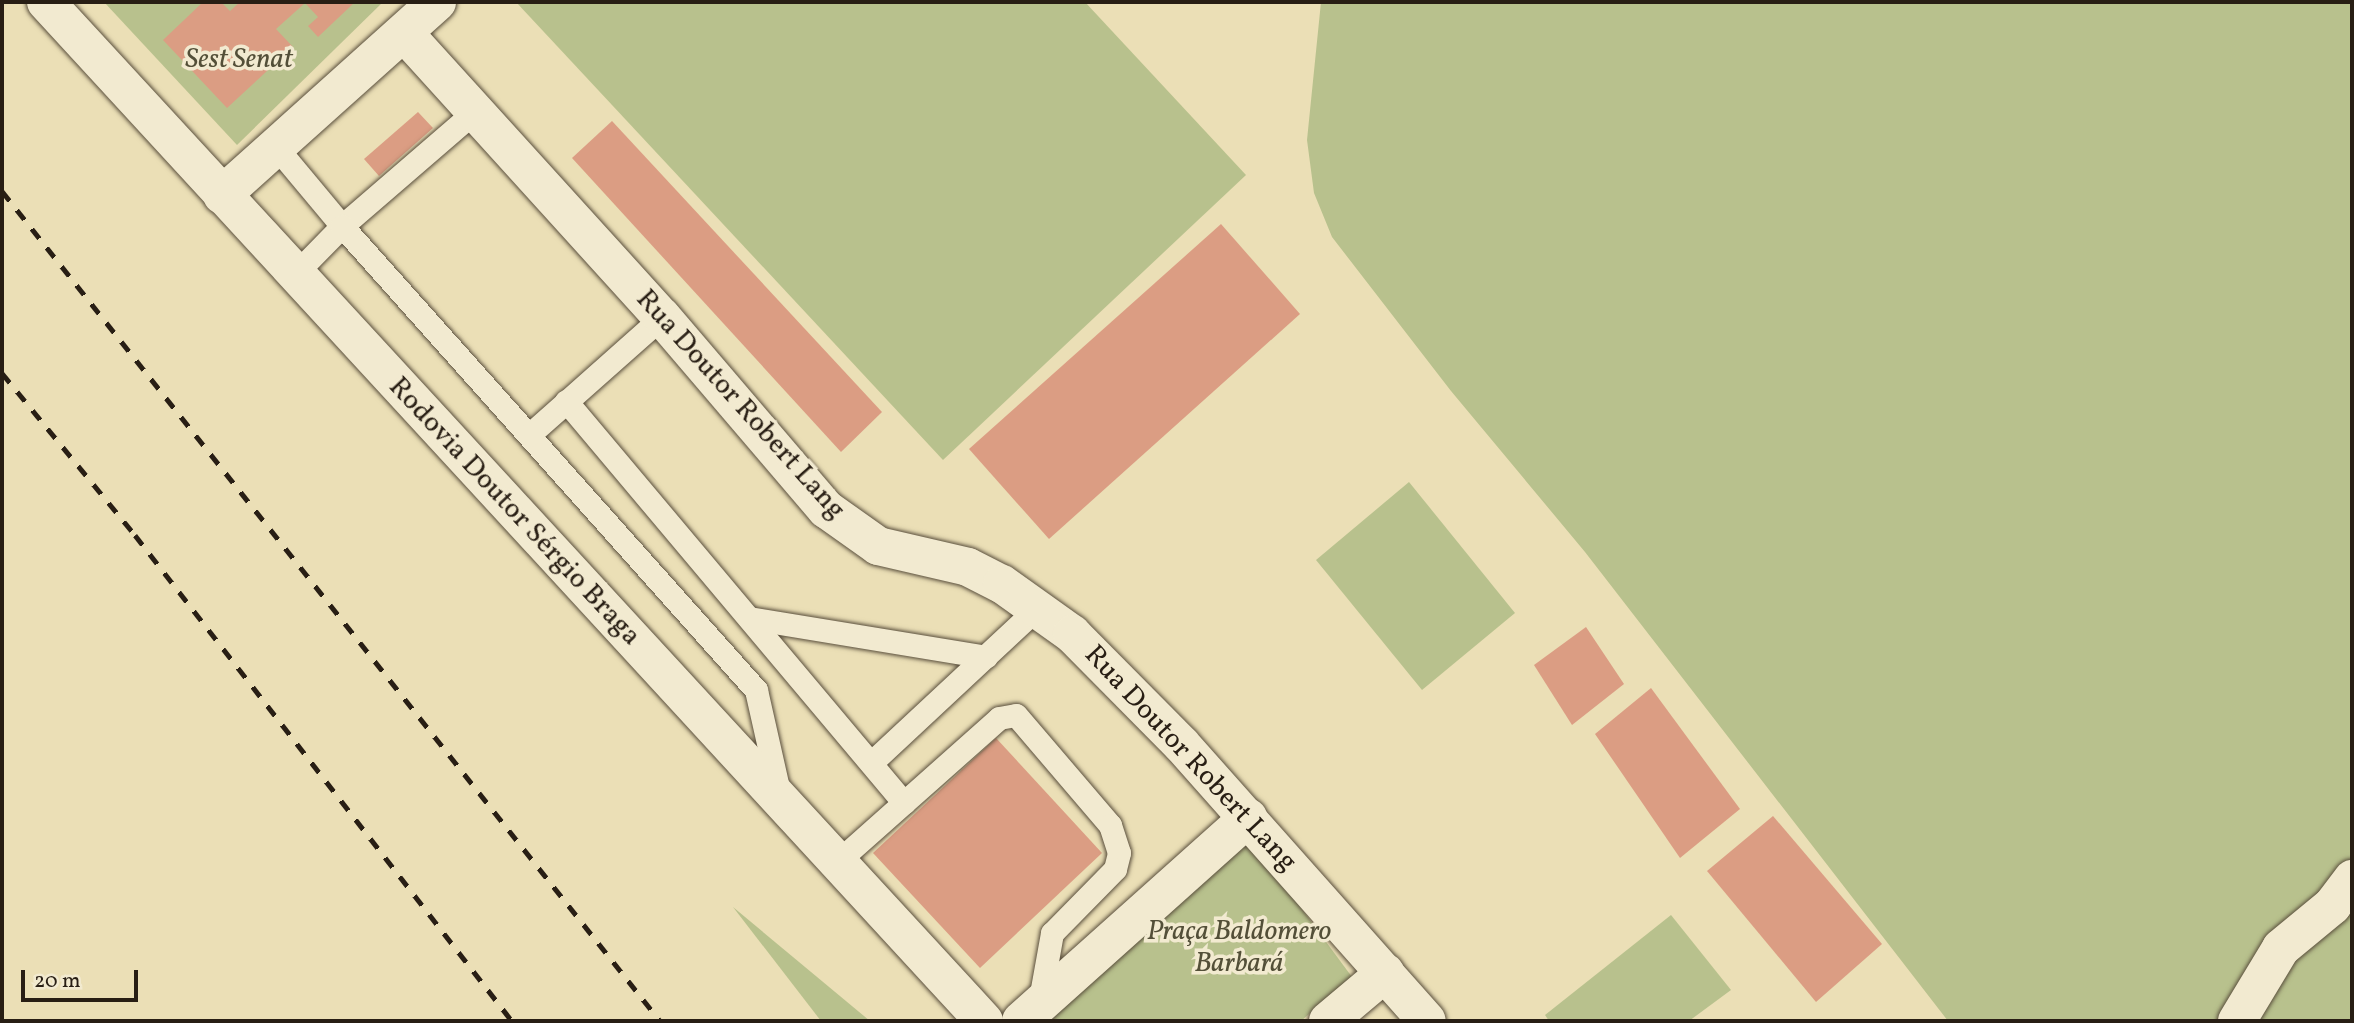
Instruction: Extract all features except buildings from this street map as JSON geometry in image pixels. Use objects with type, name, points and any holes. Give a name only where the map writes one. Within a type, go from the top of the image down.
[{"type":"street","name":"Rodovia Doutor Sérgio Braga","points":[[46,2],[984,1021]]},
{"type":"street","points":[[222,195],[405,34],[437,2]]},
{"type":"street","name":"Rua Doutor Robert Lang","points":[[405,34],[662,317],[827,509],[850,529],[878,546],[968,566],[1038,607],[1125,685],[1248,818],[1427,1021]]},
{"type":"street","points":[[1030,1013],[1248,818]]},
{"type":"street","points":[[2237,1021],[2281,948],[2332,906],[2352,879]]},
{"type":"street","points":[[1328,1021],[1385,973]]},
{"type":"lane","points":[[295,275],[342,226],[475,111]]},
{"type":"lane","points":[[276,147],[342,226],[755,690],[781,802]]},
{"type":"lane","points":[[528,435],[662,317]]},
{"type":"lane","points":[[566,401],[904,803]]},
{"type":"lane","points":[[871,763],[1038,607]]},
{"type":"lane","points":[[749,618],[986,657]]},
{"type":"lane","points":[[837,862],[999,718],[1011,713],[1110,825],[1118,864],[1055,928],[1030,1013]]},
{"type":"green space","name":"Sest Senat","points":[[104,2],[383,2],[237,145]]},
{"type":"green space","points":[[516,2],[1085,2],[1246,175],[943,460]]},
{"type":"green space","points":[[1321,2],[2352,2],[2352,1021],[1948,1021],[1585,552],[1451,391],[1332,237],[1314,193],[1307,140]]},
{"type":"green space","points":[[1409,482],[1515,613],[1422,690],[1316,560]]},
{"type":"green space","name":"Praça Baldomero Barbará","points":[[1250,839],[1352,977],[1301,1021],[1048,1021]]},
{"type":"green space","points":[[733,907],[870,1021],[821,1021]]},
{"type":"green space","points":[[1671,915],[1731,990],[1689,1021],[1549,1021],[1545,1015]]},
{"type":"railway","points":[[2,191],[660,1021]]},
{"type":"railway","points":[[2,373],[135,535],[512,1021]]}]
